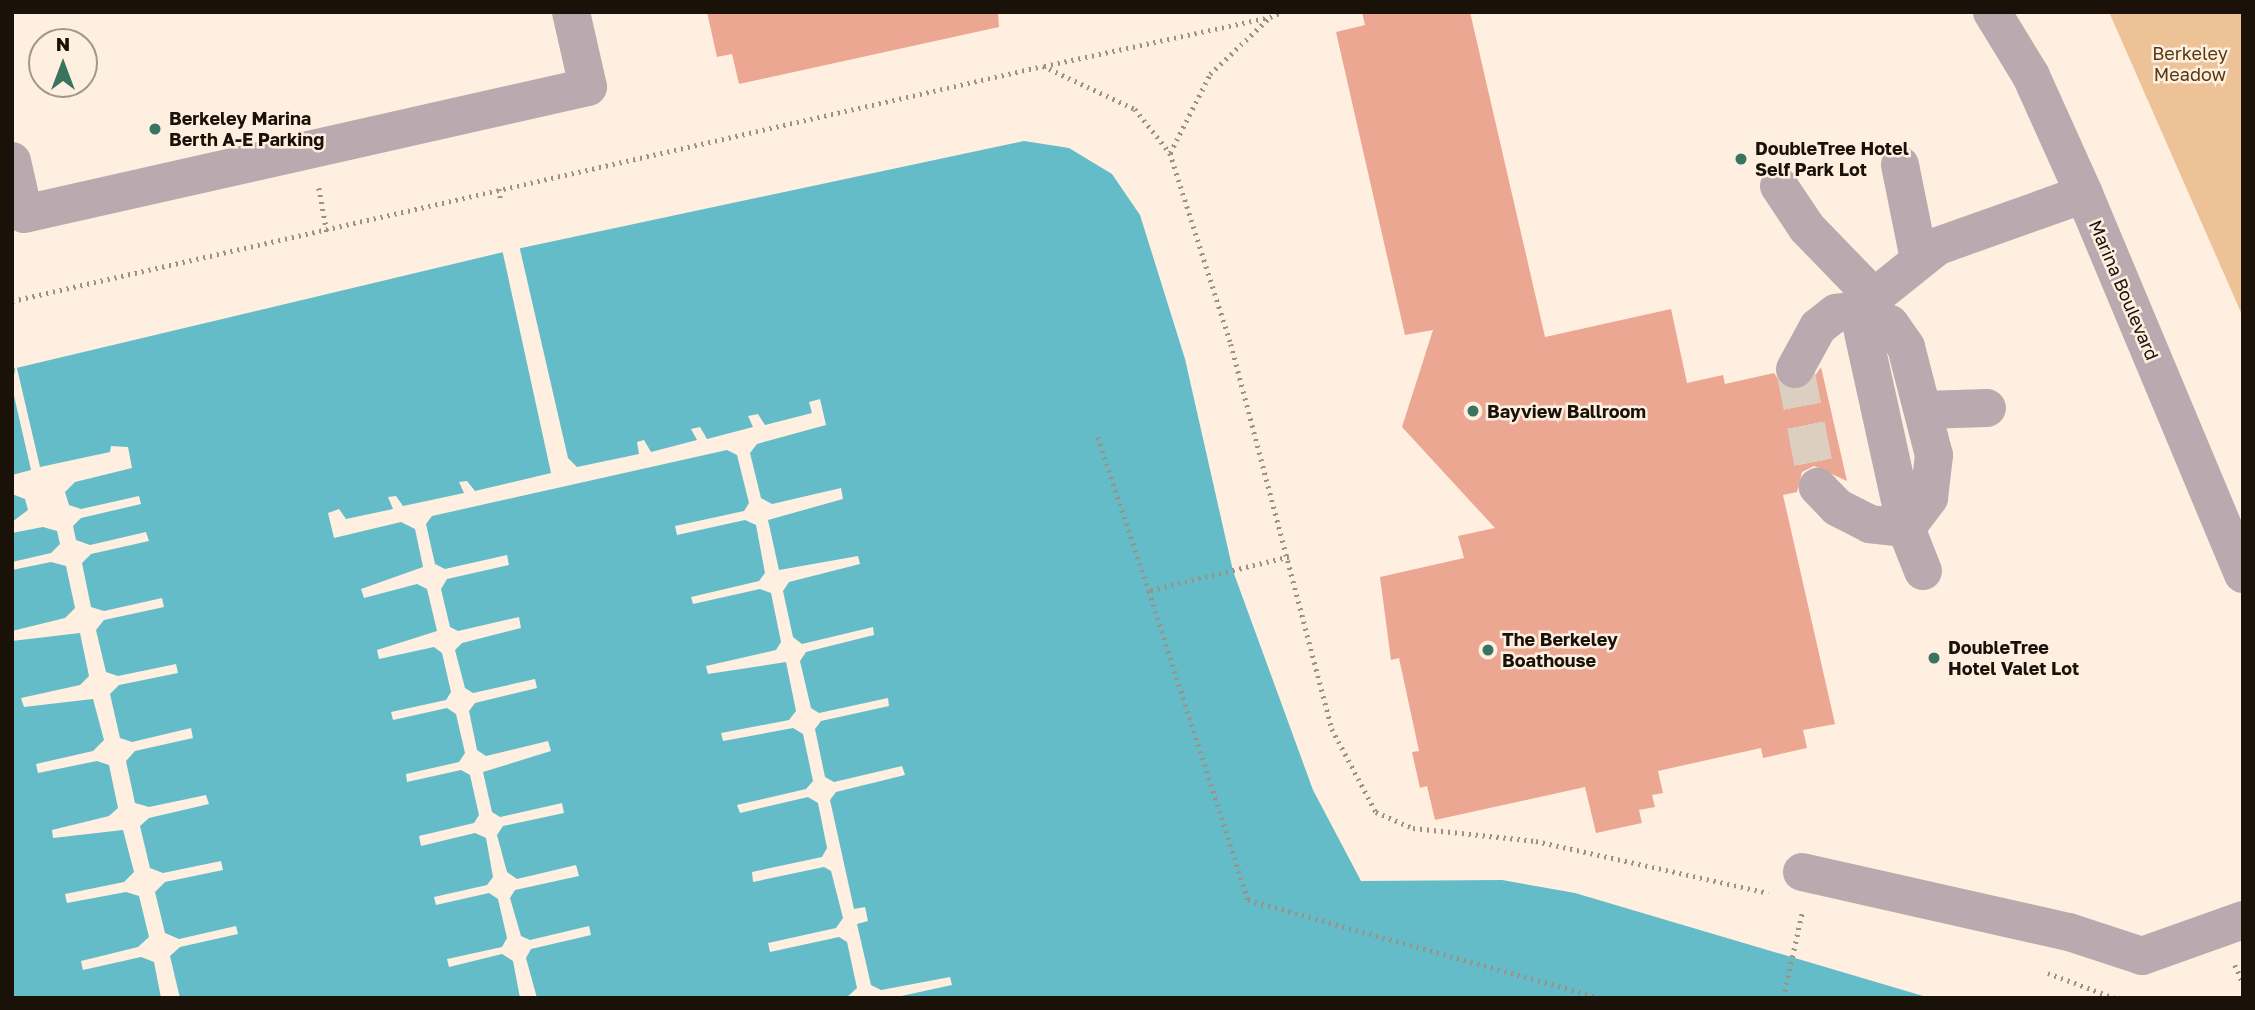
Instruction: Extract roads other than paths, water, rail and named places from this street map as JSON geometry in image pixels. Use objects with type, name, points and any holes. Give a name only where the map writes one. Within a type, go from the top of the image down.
[{"type":"street","points":[[12,161],[24,214],[588,87],[571,12]]},
{"type":"street","name":"Marina Boulevard","points":[[1992,12],[2031,76],[2084,194],[2243,574]]},
{"type":"street","points":[[1900,165],[1919,259]]},
{"type":"street","points":[[1779,186],[1807,228],[1866,303],[1889,324],[1906,346],[1934,455],[1929,498],[1906,528]]},
{"type":"street","points":[[1795,369],[1818,327],[1836,313],[1866,303],[1919,259],[2084,194]]},
{"type":"street","points":[[1866,303],[1906,528],[1923,570]]},
{"type":"street","points":[[1924,410],[1987,408]]},
{"type":"street","points":[[1818,487],[1837,507],[1870,524],[1906,528]]},
{"type":"street","points":[[1795,890],[1901,884],[2064,918],[2143,956],[2243,920]]},
{"type":"water","points":[[1024,141],[1069,148],[1112,174],[1140,215],[1185,359],[1233,571],[1313,790],[1361,881],[1502,880],[1575,893],[1930,998],[12,998],[12,369],[512,250]]},
{"type":"tunnel","points":[[1795,369],[1818,487]]},
{"type":"place","name":"Berkeley Marina Berth A-E Parking","points":[[155,129]]},
{"type":"place","name":"DoubleTree Hotel Self Park Lot","points":[[1741,159]]},
{"type":"place","name":"Bayview Ballroom","points":[[1473,411]]},
{"type":"place","name":"The Berkeley Boathouse","points":[[1488,650]]},
{"type":"place","name":"DoubleTree Hotel Valet Lot","points":[[1934,658]]},
{"type":"park label","name":"Berkeley Meadow","points":[[2190,64]]}]
